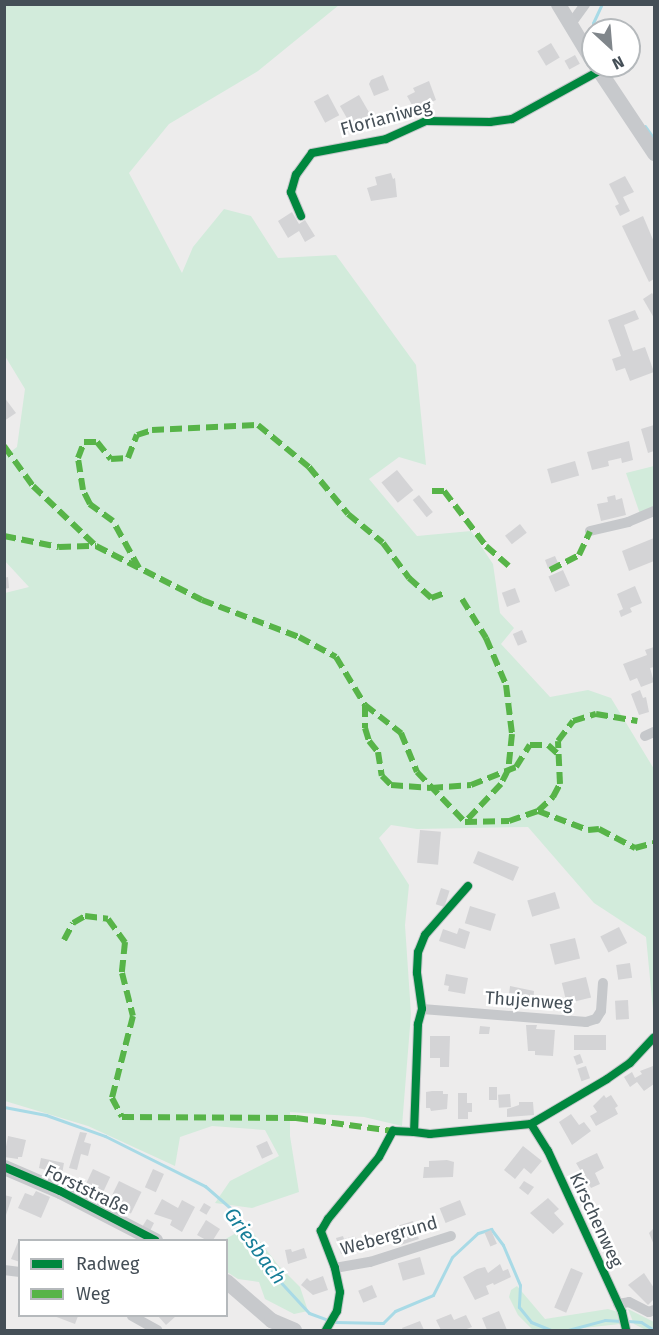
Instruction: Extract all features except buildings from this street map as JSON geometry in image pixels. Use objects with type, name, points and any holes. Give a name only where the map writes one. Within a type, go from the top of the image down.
[{"type":"street","points":[[558,4],[581,42]]},
{"type":"street","points":[[570,25],[585,4]]},
{"type":"street","name":"Florianiweg","points":[[301,216],[291,192],[296,175],[312,153],[386,139],[426,121],[490,123],[512,119],[581,75]]},
{"type":"street","points":[[604,78],[654,153]]},
{"type":"street","points":[[590,531],[628,522],[654,511]]},
{"type":"street","points":[[468,886],[422,940],[417,973],[423,1009],[418,1024],[414,1132],[430,1134],[531,1124],[608,1079],[630,1062],[654,1037]]},
{"type":"street","name":"Thujenweg","points":[[423,1009],[586,1022],[596,1019],[601,1011],[603,983]]},
{"type":"street","name":"Kirschenweg","points":[[531,1124],[548,1151],[620,1308],[626,1327]]},
{"type":"street","name":"Webergrund","points":[[327,1329],[337,1311],[340,1292],[335,1268],[321,1231],[328,1219],[379,1157],[393,1131],[414,1132]]},
{"type":"street","name":"Forststraße","points":[[4,1167],[60,1191],[153,1239]]},
{"type":"street","name":"Webergrund","points":[[335,1268],[370,1263],[451,1236]]},
{"type":"street","points":[[228,1283],[271,1320],[294,1330]]},
{"type":"street","points":[[620,1308],[629,1302],[649,1312],[654,1310]]},
{"type":"street","points":[[134,1317],[157,1330]]},
{"type":"green space","points":[[5,4],[339,5],[258,71],[169,124],[129,173],[182,273],[193,247],[224,209],[251,216],[278,258],[336,255],[416,365],[426,465],[399,457],[369,479],[417,536],[471,531],[493,564],[500,613],[514,628],[501,644],[550,697],[588,690],[611,698],[654,769],[654,1020],[646,937],[594,903],[528,827],[417,829],[391,825],[379,838],[409,885],[405,925],[411,1014],[402,1126],[364,1117],[290,1112],[290,1136],[299,1192],[252,1208],[215,1203],[230,1181],[279,1156],[265,1130],[212,1126],[180,1137],[175,1166],[88,1126],[5,1101],[5,593],[29,587],[4,560],[5,456],[17,447],[25,389],[5,356]]},
{"type":"green space","points":[[654,466],[654,508],[640,514],[626,473]]},
{"type":"green space","points":[[248,1226],[278,1265],[300,1287],[308,1311],[294,1314],[265,1299],[259,1282],[238,1279],[228,1273],[228,1239],[226,1239]]},
{"type":"green space","points":[[517,1286],[545,1319],[608,1309],[618,1312],[620,1324],[565,1330],[533,1330],[518,1315],[509,1297],[511,1290]]},
{"type":"green space","points":[[628,1309],[654,1322],[654,1330],[646,1330],[634,1324]]},
{"type":"waterway","points":[[595,18],[602,4]]},
{"type":"waterway","points":[[645,126],[654,139]]},
{"type":"waterway","name":"Griesbach","points":[[4,1107],[46,1115],[105,1136],[205,1186],[236,1213],[262,1262],[309,1313],[328,1320]]},
{"type":"waterway","name":"Griesbach","points":[[335,1322],[383,1323],[395,1311],[433,1295],[452,1257],[478,1233],[491,1229],[503,1245],[520,1285],[519,1307],[531,1322],[551,1330]]},
{"type":"waterway","points":[[568,1330],[605,1320],[622,1321]]},
{"type":"waterway","points":[[628,1321],[641,1322],[654,1330]]},
{"type":"marked path","points":[[139,568],[113,521],[90,504],[83,490],[78,458],[84,442],[97,442],[111,459],[128,458],[137,435],[152,430],[258,425],[309,467],[348,514],[383,543],[409,578],[431,598],[445,593]]},
{"type":"marked path","points":[[4,446],[33,486],[96,546],[202,600],[299,637],[336,657],[365,705],[401,733],[417,772],[465,822],[509,821],[538,811],[588,830],[599,829],[635,848],[654,843]]},
{"type":"marked path","points":[[432,491],[444,491],[486,546],[509,566]]},
{"type":"marked path","points":[[550,570],[579,555],[590,531]]},
{"type":"marked path","points":[[4,536],[59,547],[96,546]]},
{"type":"marked path","points":[[462,599],[486,638],[506,685],[512,734],[508,770],[501,784],[465,822]]},
{"type":"marked path","points":[[365,705],[365,728],[369,741],[378,752],[382,776],[391,785],[431,788],[471,785],[516,767],[530,745],[548,745],[558,754]]},
{"type":"marked path","points":[[538,811],[553,797],[560,784],[558,741],[573,721],[596,714],[637,721]]},
{"type":"marked path","points":[[64,940],[73,923],[85,916],[108,919],[125,942],[122,973],[133,1016],[112,1098],[122,1117],[296,1118],[393,1131]]},
{"type":"cycle path","points":[[301,216],[291,192],[296,175],[312,153],[386,139],[426,121],[490,122],[512,119],[586,78]]},
{"type":"cycle path","points":[[468,886],[425,935],[418,952],[417,973],[422,1009],[418,1024],[414,1132],[430,1134],[531,1124],[630,1063],[654,1037]]},
{"type":"cycle path","points":[[531,1124],[548,1151],[622,1312],[626,1330]]},
{"type":"cycle path","points":[[326,1330],[337,1311],[340,1292],[335,1268],[321,1231],[328,1219],[379,1157],[393,1131],[414,1132]]},
{"type":"cycle path","points":[[4,1167],[60,1191],[153,1239]]}]
